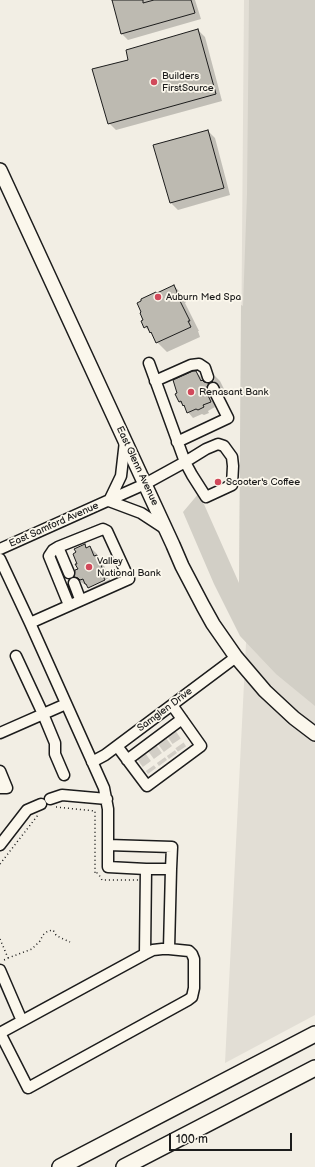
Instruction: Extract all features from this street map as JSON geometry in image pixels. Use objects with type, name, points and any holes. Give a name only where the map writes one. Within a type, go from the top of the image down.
[{"type":"highway","points":[[60,1167],[315,1034]]},
{"type":"highway","points":[[124,1167],[315,1068]]},
{"type":"main road","name":"East Glenn Avenue","points":[[0,170],[167,530],[182,566],[203,606],[224,641],[269,696],[315,734]]},
{"type":"street","points":[[149,363],[185,462],[206,497],[232,485],[232,457],[224,446],[218,444],[206,449],[185,462]]},
{"type":"street","points":[[155,380],[191,364],[199,364],[205,368],[208,377]]},
{"type":"street","points":[[177,442],[228,418],[213,388]]},
{"type":"street","points":[[125,440],[121,476],[109,501],[141,513],[167,530]]},
{"type":"street","name":"East Samford Avenue","points":[[0,549],[109,501],[145,484],[185,462]]},
{"type":"street","points":[[30,623],[70,605],[80,599],[129,579],[107,531],[103,529],[58,547],[53,550],[49,556],[70,605]]},
{"type":"street","points":[[58,547],[69,573]]},
{"type":"street","points":[[0,559],[104,788],[108,808],[108,867],[171,869]]},
{"type":"street","points":[[74,583],[80,599]]},
{"type":"street","points":[[16,656],[55,743],[55,754],[64,775]]},
{"type":"street","name":"Samglen Drive","points":[[92,762],[105,755],[236,657]]},
{"type":"street","points":[[0,733],[66,704]]},
{"type":"street","points":[[117,746],[147,786],[155,775],[185,752],[202,746],[172,705]]},
{"type":"street","points":[[127,760],[150,746],[170,731],[182,719]]},
{"type":"street","points":[[0,771],[7,788],[0,788]]},
{"type":"street","points":[[2,840],[27,810],[49,803],[62,795],[106,799]]},
{"type":"street","points":[[108,845],[172,847],[170,949]]},
{"type":"street","points":[[145,954],[146,869]]},
{"type":"street","points":[[170,949],[189,951],[194,959],[194,988],[192,997],[28,1088],[0,1033],[145,954],[153,950],[170,949]]},
{"type":"street","points":[[0,970],[22,1021]]},
{"type":"path","points":[[49,803],[95,811],[95,874],[99,875],[102,880],[146,880]]},
{"type":"path","points":[[0,864],[38,815]]},
{"type":"path","points":[[0,962],[32,949],[48,931],[53,930],[56,935],[70,942]]},
{"type":"path","points":[[0,938],[8,958]]},
{"type":"shaded area","points":[[244,0],[315,0],[315,1015],[225,1063],[247,623],[239,608]]},
{"type":"shaded area","points":[[249,0],[315,0],[315,706],[276,674],[240,636],[214,584],[183,512],[199,493],[239,583],[241,305],[243,306],[247,194]]},
{"type":"building","points":[[112,0],[143,0],[143,3],[154,0],[191,0],[195,13],[121,34]]},
{"type":"building","name":"Builders FirstSource","points":[[198,29],[216,94],[108,124],[92,69],[128,60],[126,50]]},
{"type":"building","points":[[208,130],[224,188],[170,203],[153,145]]},
{"type":"building","points":[[174,285],[177,292],[176,293],[190,321],[188,321],[191,327],[156,343],[147,326],[144,328],[141,321],[143,320],[140,313],[141,312],[137,303],[141,301],[141,299]]},
{"type":"building","name":"Renasant Bank","points":[[196,371],[201,381],[202,380],[209,383],[206,391],[211,402],[203,405],[204,407],[198,410],[196,409],[187,413],[184,405],[183,406],[181,401],[179,402],[175,394],[177,393],[173,380]]},
{"type":"building","name":"Valley National Bank","points":[[85,544],[86,548],[90,546],[94,556],[97,555],[105,575],[103,576],[105,580],[88,588],[83,579],[80,580],[74,577],[75,570],[78,569],[75,564],[77,564],[73,554],[76,552],[74,549]]},
{"type":"tunnel","points":[[171,733],[182,749]]},
{"type":"tunnel","points":[[162,741],[173,756]]},
{"type":"tunnel","points":[[152,748],[163,763]]},
{"type":"tunnel","points":[[141,756],[152,771]]},
{"type":"place","name":"Builders FirstSource","points":[[154,82]]},
{"type":"place","name":"Auburn Med Spa","points":[[158,297]]},
{"type":"place","name":"Renasant Bank","points":[[191,392]]},
{"type":"place","name":"Scooter's Coffee","points":[[218,482]]},
{"type":"place","name":"Valley National Bank","points":[[89,567]]}]
